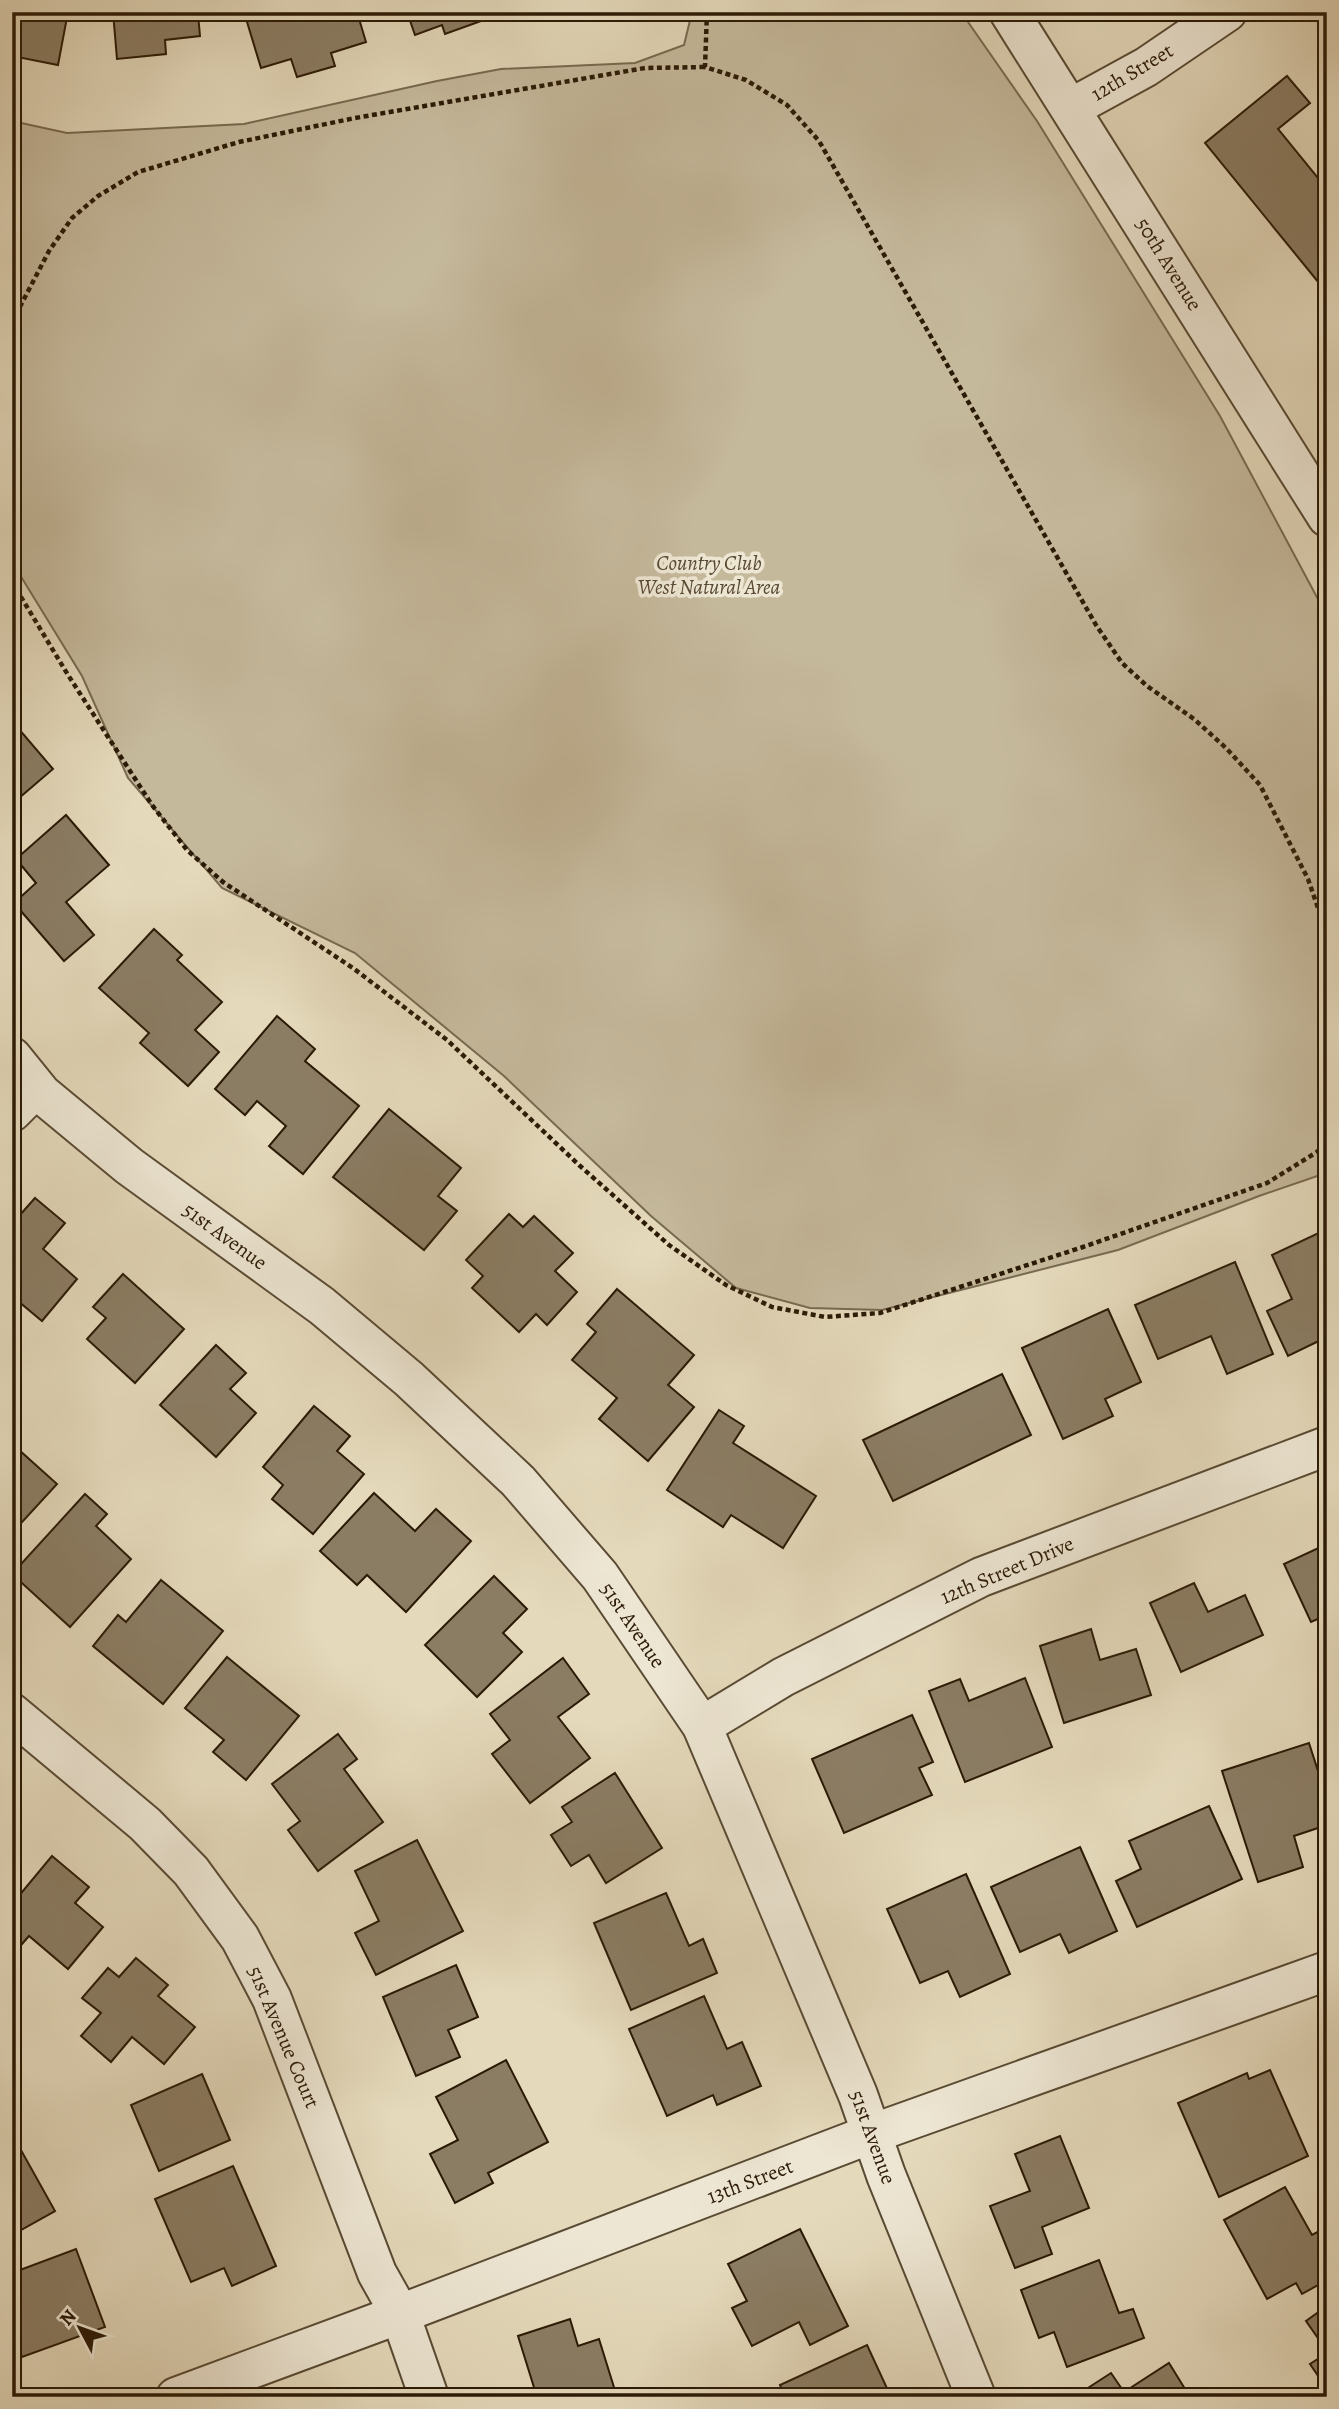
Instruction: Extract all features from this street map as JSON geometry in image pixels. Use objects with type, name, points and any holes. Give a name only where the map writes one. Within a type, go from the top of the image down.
[{"type":"street","name":"50th Avenue","points":[[1009,12],[1327,517]]},
{"type":"street","name":"12th Street","points":[[1071,108],[1146,67],[1227,12]]},
{"type":"street","name":"51st Avenue","points":[[12,1057],[24,1100],[129,1166],[322,1306],[409,1379],[518,1481],[600,1576],[702,1726],[853,2083],[976,2397]]},
{"type":"street","name":"12th Street Drive","points":[[702,1726],[783,1677],[981,1577],[1327,1446]]},
{"type":"street","name":"51st Avenue Court","points":[[12,1713],[145,1824],[191,1871],[240,1938],[272,1999],[377,2273],[400,2314],[429,2397]]},
{"type":"street","name":"13th Street","points":[[176,2397],[871,2134],[1327,1971]]},
{"type":"path","points":[[705,67],[708,12]]},
{"type":"path","points":[[12,322],[49,251],[72,218],[98,196],[138,172],[239,142],[355,118],[645,68],[705,67],[746,80],[787,104],[819,141],[1096,625],[1122,663],[1194,719],[1226,748],[1260,785],[1308,879],[1327,934]]},
{"type":"path","points":[[12,582],[138,783],[187,850],[223,882],[353,968],[447,1040],[579,1165],[669,1245],[726,1285],[772,1307],[825,1317],[880,1313],[1267,1183],[1327,1143]]},
{"type":"green space","name":"Country Club West Natural Area","points":[[692,12],[961,12],[1037,121],[1220,416],[1327,616],[1326,1173],[1118,1250],[882,1310],[810,1308],[736,1288],[651,1216],[504,1076],[355,953],[222,888],[128,778],[82,676],[12,562],[12,121],[67,133],[244,124],[501,69],[635,63],[684,45]]},
{"type":"building","points":[[12,12],[68,12],[58,65],[12,56]]},
{"type":"building","points":[[113,12],[217,12],[198,14],[200,36],[165,40],[166,54],[117,59]]},
{"type":"building","points":[[244,12],[357,12],[366,42],[331,53],[335,66],[297,77],[291,59],[261,68]]},
{"type":"building","points":[[407,12],[506,12],[445,34],[442,25],[415,35]]},
{"type":"building","points":[[1287,76],[1310,103],[1278,129],[1327,189],[1327,277],[1319,283],[1205,143]]},
{"type":"building","points":[[12,721],[53,769],[12,804]]},
{"type":"building","points":[[66,815],[109,865],[66,902],[94,935],[64,961],[14,903],[36,883],[16,859]]},
{"type":"building","points":[[154,929],[182,955],[177,960],[222,1002],[195,1030],[219,1052],[188,1086],[140,1043],[149,1033],[99,988]]},
{"type":"building","points":[[277,1016],[315,1049],[305,1061],[359,1106],[303,1174],[269,1146],[286,1126],[257,1101],[245,1115],[215,1089]]},
{"type":"building","points":[[389,1109],[461,1168],[438,1196],[457,1211],[424,1250],[333,1177]]},
{"type":"building","points":[[35,1198],[65,1223],[43,1249],[77,1279],[42,1321],[12,1296],[12,1224]]},
{"type":"building","points":[[509,1214],[523,1227],[534,1216],[573,1253],[555,1271],[577,1292],[547,1325],[536,1314],[519,1332],[472,1288],[483,1276],[466,1260]]},
{"type":"building","points":[[1327,1229],[1327,1337],[1288,1356],[1267,1311],[1292,1299],[1272,1255]]},
{"type":"building","points":[[1235,1262],[1273,1354],[1227,1374],[1211,1336],[1158,1359],[1135,1305]]},
{"type":"building","points":[[123,1274],[184,1329],[135,1383],[87,1339],[106,1318],[93,1307]]},
{"type":"building","points":[[617,1289],[694,1355],[668,1385],[694,1407],[648,1461],[599,1419],[617,1398],[572,1360],[596,1332],[587,1324]]},
{"type":"building","points":[[1108,1309],[1141,1382],[1105,1399],[1113,1416],[1063,1439],[1022,1348]]},
{"type":"building","points":[[216,1345],[246,1373],[230,1389],[256,1413],[216,1457],[160,1405]]},
{"type":"building","points":[[1002,1374],[1031,1435],[893,1501],[863,1440]]},
{"type":"building","points":[[314,1406],[350,1436],[337,1451],[364,1474],[313,1534],[272,1499],[283,1485],[263,1467]]},
{"type":"building","points":[[719,1410],[744,1426],[733,1443],[816,1496],[783,1548],[731,1515],[723,1527],[667,1490]]},
{"type":"building","points":[[12,1449],[16,1453],[19,1450],[57,1484],[12,1533]]},
{"type":"building","points":[[374,1493],[415,1531],[436,1509],[471,1541],[406,1612],[367,1575],[357,1585],[320,1551]]},
{"type":"building","points":[[85,1494],[107,1514],[96,1526],[131,1559],[70,1627],[12,1574]]},
{"type":"building","points":[[1327,1544],[1327,1615],[1311,1622],[1284,1564]]},
{"type":"building","points":[[494,1576],[527,1609],[503,1633],[522,1652],[477,1697],[425,1645]]},
{"type":"building","points":[[161,1580],[223,1631],[163,1704],[93,1646],[118,1615],[126,1622]]},
{"type":"building","points":[[1194,1583],[1208,1612],[1245,1595],[1263,1635],[1181,1672],[1150,1603]]},
{"type":"building","points":[[1091,1629],[1100,1660],[1136,1649],[1151,1695],[1064,1723],[1040,1646]]},
{"type":"building","points":[[227,1657],[299,1716],[246,1780],[213,1752],[224,1740],[185,1708]]},
{"type":"building","points":[[563,1658],[589,1694],[558,1717],[590,1758],[530,1803],[492,1754],[510,1740],[490,1714]]},
{"type":"building","points":[[1025,1678],[1052,1747],[965,1782],[929,1691],[960,1679],[969,1701]]},
{"type":"building","points":[[912,1715],[933,1762],[919,1768],[932,1795],[844,1833],[812,1759]]},
{"type":"building","points":[[338,1734],[357,1759],[344,1769],[383,1822],[318,1871],[288,1830],[300,1821],[272,1784]]},
{"type":"building","points":[[1309,1743],[1327,1799],[1327,1825],[1294,1836],[1303,1867],[1258,1882],[1222,1771]]},
{"type":"building","points":[[615,1773],[662,1848],[606,1883],[589,1855],[571,1866],[551,1835],[572,1822],[562,1807]]},
{"type":"building","points":[[1209,1806],[1242,1879],[1137,1927],[1116,1881],[1141,1869],[1129,1841]]},
{"type":"building","points":[[417,1840],[463,1931],[376,1975],[355,1933],[379,1921],[355,1871]]},
{"type":"building","points":[[1080,1847],[1117,1931],[1069,1953],[1060,1934],[1020,1952],[991,1887]]},
{"type":"building","points":[[52,1856],[89,1887],[75,1903],[103,1927],[68,1969],[29,1936],[22,1944],[12,1936],[12,1904]]},
{"type":"building","points":[[966,1874],[1010,1974],[960,1997],[948,1971],[920,1983],[887,1909]]},
{"type":"building","points":[[666,1893],[689,1946],[703,1939],[717,1973],[631,2010],[594,1923]]},
{"type":"building","points":[[136,1958],[168,1985],[158,1996],[195,2027],[164,2064],[132,2037],[111,2062],[81,2036],[101,2013],[82,1998],[108,1968],[119,1977]]},
{"type":"building","points":[[456,1965],[478,2017],[448,2030],[460,2057],[416,2076],[383,1997]]},
{"type":"building","points":[[704,1996],[727,2049],[742,2042],[761,2086],[717,2105],[713,2095],[667,2116],[629,2029]]},
{"type":"building","points":[[506,2060],[548,2142],[488,2173],[493,2183],[455,2203],[430,2154],[458,2140],[436,2097]]},
{"type":"building","points":[[1270,2070],[1308,2156],[1219,2197],[1178,2103],[1247,2073],[1249,2079]]},
{"type":"building","points":[[202,2074],[230,2140],[159,2171],[131,2105]]},
{"type":"building","points":[[12,2134],[55,2211],[12,2235]]},
{"type":"building","points":[[1060,2136],[1089,2208],[1042,2227],[1052,2254],[1015,2268],[990,2206],[1030,2191],[1015,2154]]},
{"type":"building","points":[[233,2166],[276,2266],[232,2286],[224,2268],[191,2282],[155,2199]]},
{"type":"building","points":[[1285,2187],[1312,2235],[1327,2227],[1327,2280],[1302,2294],[1296,2283],[1267,2299],[1224,2220]]},
{"type":"building","points":[[800,2229],[848,2326],[810,2345],[799,2322],[752,2346],[732,2308],[747,2301],[728,2264]]},
{"type":"building","points":[[76,2249],[105,2327],[22,2357],[12,2331],[12,2273]]},
{"type":"building","points":[[1099,2260],[1119,2313],[1133,2309],[1144,2338],[1067,2367],[1054,2332],[1039,2338],[1021,2290]]},
{"type":"building","points":[[1327,2306],[1327,2351],[1306,2321]]},
{"type":"building","points":[[570,2319],[578,2346],[599,2339],[617,2397],[537,2397],[518,2336]]},
{"type":"building","points":[[867,2345],[891,2397],[785,2397],[780,2385]]},
{"type":"building","points":[[1327,2353],[1327,2389],[1310,2364]]},
{"type":"building","points":[[1169,2363],[1190,2397],[1074,2397],[1111,2373],[1124,2392]]}]
